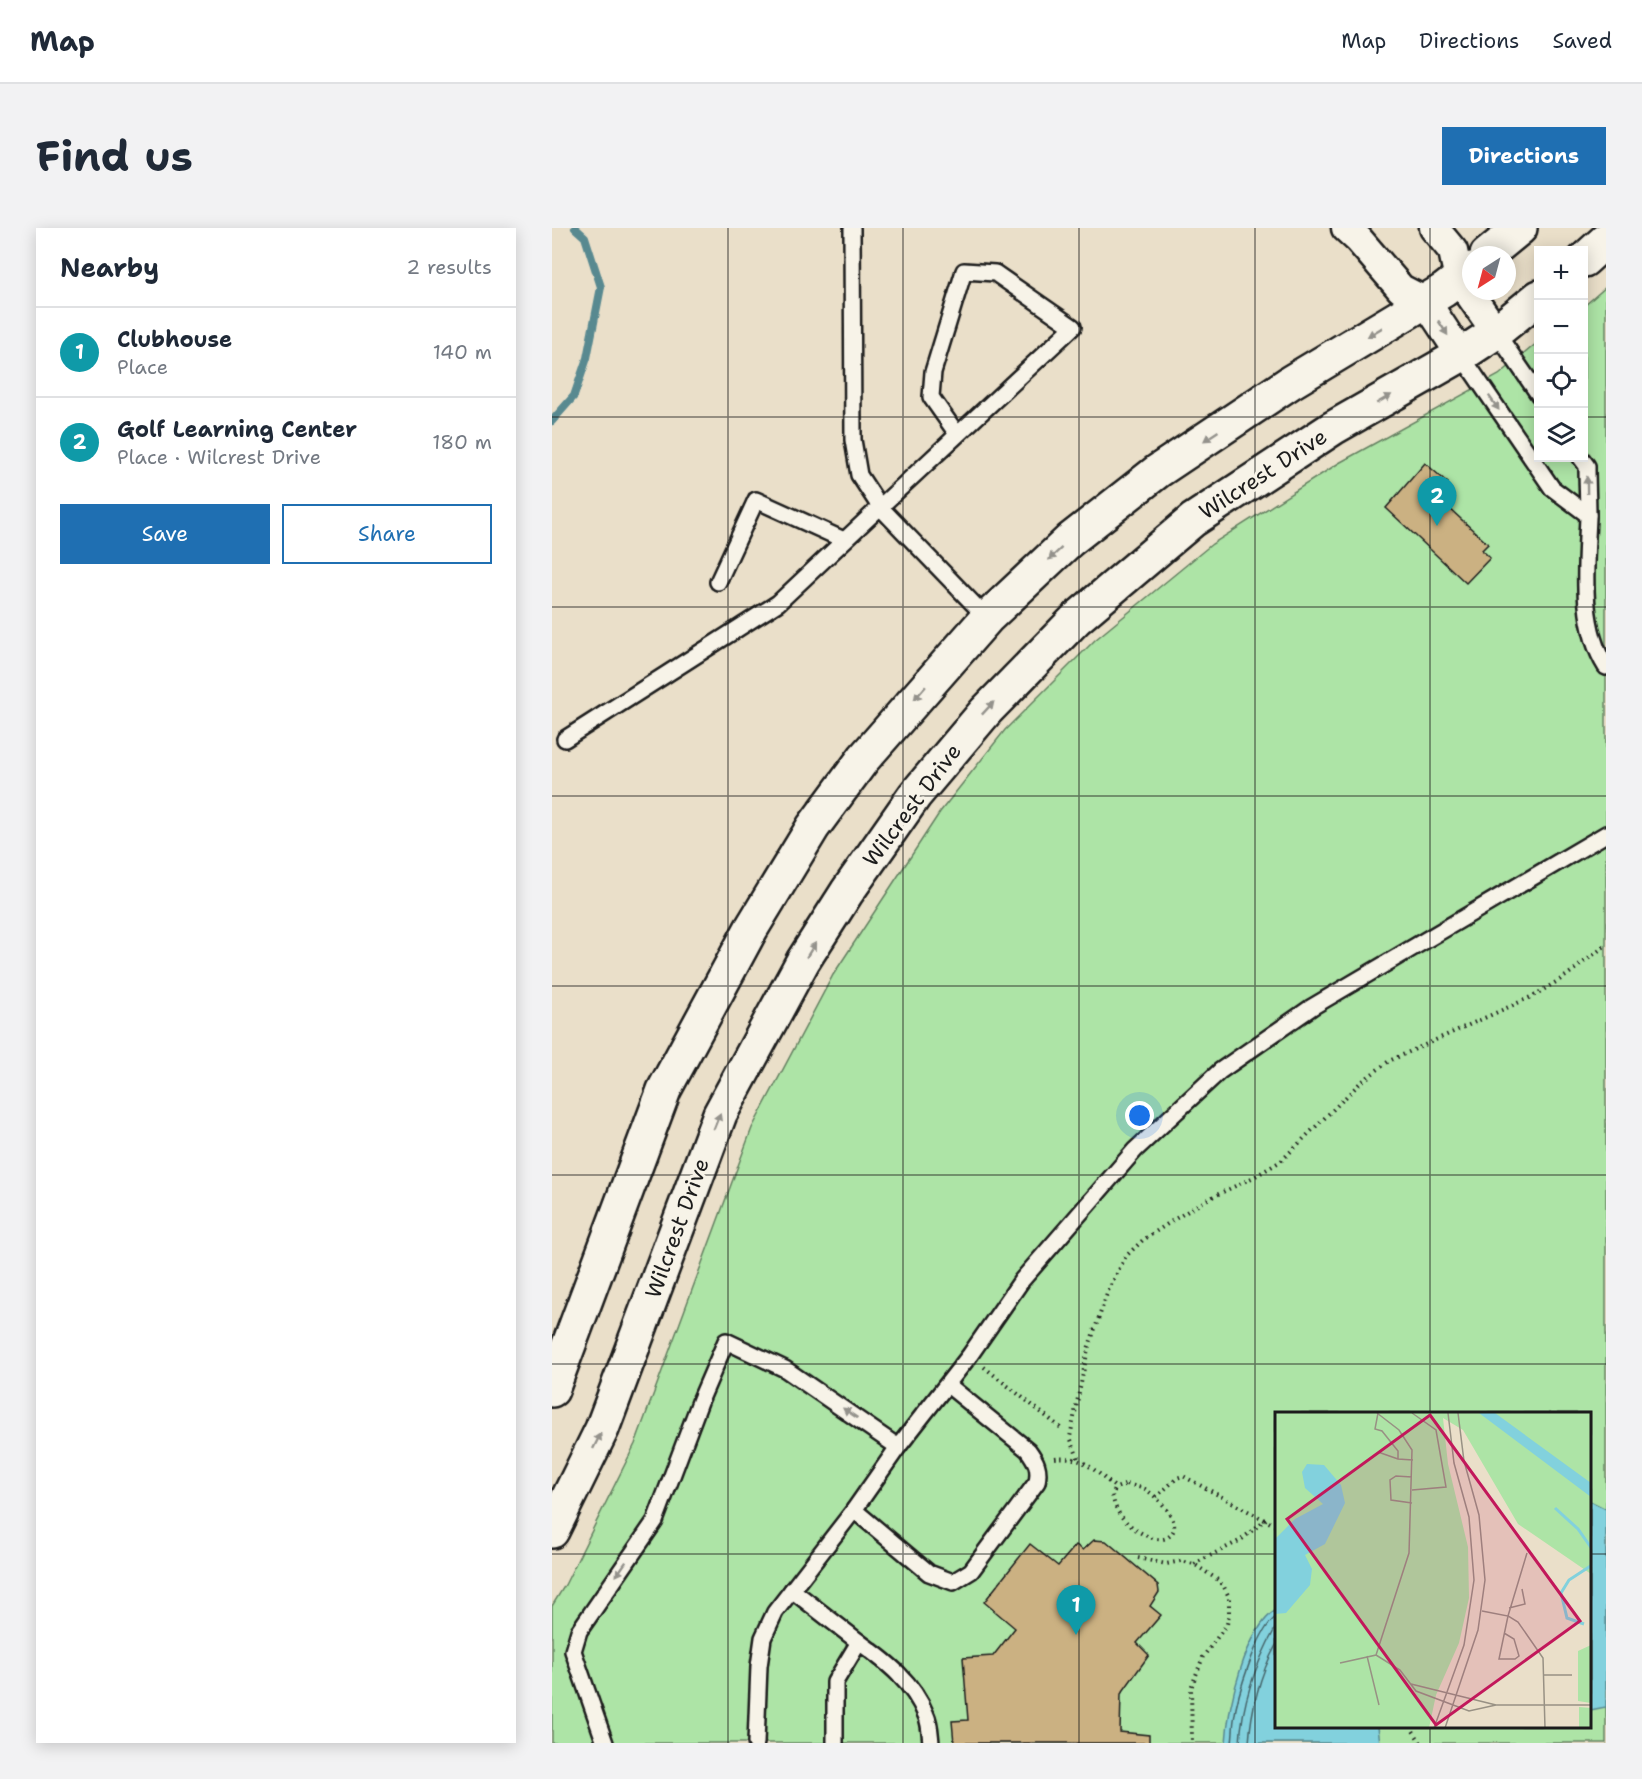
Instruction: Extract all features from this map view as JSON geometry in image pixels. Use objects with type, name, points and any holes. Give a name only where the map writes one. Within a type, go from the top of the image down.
[{"type":"main road","points":[[1498,246],[1520,228]]},
{"type":"main road","points":[[1588,256],[1606,240]]},
{"type":"main road","points":[[552,1390],[664,1090],[751,929],[813,827],[864,758],[987,618],[1070,540],[1158,471],[1291,382],[1426,302],[1462,276]]},
{"type":"main road","name":"Wilcrest Drive","points":[[552,1531],[564,1477],[602,1429],[720,1114],[804,961],[915,795],[986,711],[1076,619],[1193,520],[1333,428],[1461,355],[1496,332],[1535,300]]},
{"type":"street","points":[[1346,228],[1401,289],[1426,302],[1461,355]]},
{"type":"street","points":[[1434,228],[1453,251],[1462,268]]},
{"type":"street","points":[[1479,300],[1496,332]]},
{"type":"lane","points":[[852,228],[854,440],[859,475],[880,507],[987,618]]},
{"type":"lane","points":[[565,739],[778,603],[1073,327],[995,273],[964,271],[933,372],[931,397],[957,434]]},
{"type":"lane","points":[[1496,332],[1534,388]]},
{"type":"lane","points":[[1461,355],[1552,488],[1588,515]]},
{"type":"lane","points":[[1584,462],[1587,466],[1586,557],[1589,622],[1597,653],[1606,667]]},
{"type":"lane","points":[[718,582],[756,500],[844,540]]},
{"type":"lane","points":[[756,1743],[759,1666],[763,1638],[775,1612],[854,1510],[898,1447],[948,1385],[1022,1281],[1127,1159],[1220,1071],[1312,1007],[1606,834]]},
{"type":"lane","points":[[605,1743],[573,1651],[579,1631],[655,1521],[701,1399],[726,1341],[785,1369],[898,1447]]},
{"type":"lane","points":[[854,1510],[930,1573],[953,1582],[971,1571],[1037,1482],[1039,1472],[1036,1461],[1029,1450],[948,1385]]},
{"type":"lane","points":[[792,1590],[891,1665],[912,1690],[927,1716],[931,1743]]},
{"type":"lane","points":[[835,1743],[835,1682],[859,1642]]},
{"type":"path","points":[[1078,1458],[1070,1437],[1088,1349],[1108,1291],[1126,1256],[1143,1240],[1174,1218],[1281,1161],[1360,1083],[1389,1061],[1533,996],[1566,976],[1606,945]]},
{"type":"path","points":[[970,1355],[1061,1428]]},
{"type":"path","points":[[1036,1461],[1067,1456],[1078,1458],[1116,1488]]},
{"type":"path","points":[[1156,1497],[1177,1478],[1183,1476],[1275,1525]]},
{"type":"path","points":[[1127,1484],[1143,1488],[1156,1497],[1172,1518],[1175,1528],[1172,1535],[1164,1539],[1154,1539],[1122,1517],[1115,1507],[1112,1495],[1116,1488],[1127,1484]]},
{"type":"path","points":[[1194,1564],[1241,1540],[1266,1519]]},
{"type":"path","points":[[1138,1558],[1166,1564],[1181,1561],[1194,1564],[1211,1574],[1224,1587],[1229,1597],[1227,1624],[1203,1657],[1191,1688],[1192,1743]]},
{"type":"path","points":[[1411,1728],[1420,1743]]},
{"type":"green space","points":[[1606,287],[1606,1743],[552,1743],[552,1606],[565,1585],[635,1444],[752,1128],[833,975],[940,812],[1005,730],[1095,640],[1212,544],[1339,463],[1499,375],[1534,345],[1534,462],[1588,462],[1588,303]]},
{"type":"water","points":[[1591,1502],[1606,1509],[1606,1707],[1591,1710]]},
{"type":"water","points":[[1275,1611],[1275,1728],[1378,1728],[1380,1743],[1226,1743],[1230,1710],[1240,1670],[1255,1634]]},
{"type":"building","points":[[1425,463],[1448,483],[1436,496],[1488,544],[1482,550],[1490,558],[1466,583],[1386,508]]},
{"type":"building","points":[[1094,1540],[1106,1541],[1158,1585],[1159,1592],[1150,1606],[1161,1615],[1137,1643],[1149,1655],[1121,1694],[1120,1732],[1149,1735],[1149,1743],[954,1743],[952,1721],[968,1720],[963,1658],[993,1656],[1015,1628],[984,1602],[1030,1544],[1058,1566],[1076,1545],[1083,1550]]},
{"type":"waterway","points":[[552,421],[574,396],[587,358],[601,287],[585,237],[575,228]]},
{"type":"place","name":"Golf Learning Center","points":[[1437,526]]},
{"type":"place","name":"Clubhouse","points":[[1076,1635]]}]
